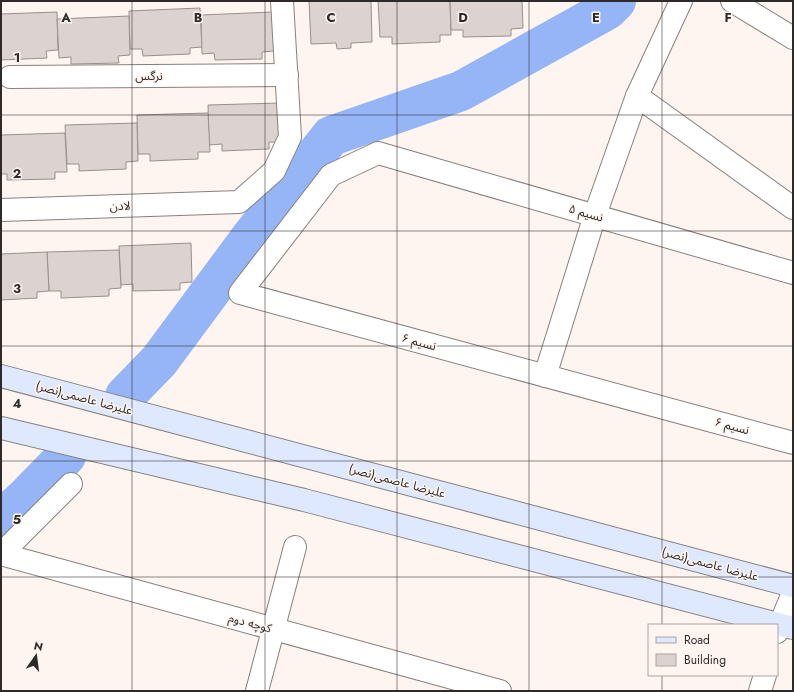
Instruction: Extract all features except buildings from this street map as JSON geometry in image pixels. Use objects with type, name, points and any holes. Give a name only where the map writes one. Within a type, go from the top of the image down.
[{"type":"street","points":[[282,1],[287,75]]},
{"type":"street","points":[[545,376],[595,215],[637,96],[681,1]]},
{"type":"street","points":[[732,1],[793,38]]},
{"type":"street","name":"نرگس","points":[[10,77],[287,75]]},
{"type":"street","name":"لادن","points":[[1,210],[239,202],[274,171],[290,137],[287,75]]},
{"type":"street","points":[[637,96],[793,208]]},
{"type":"street","name":"نسیم ۵","points":[[378,153],[793,273]]},
{"type":"street","name":"نسیم ۶","points":[[378,153],[331,175],[240,293],[793,443]]},
{"type":"street","name":"علیرضا عاصمی(نصر)","points":[[1,376],[793,586]]},
{"type":"street","points":[[1,428],[304,500],[768,624]]},
{"type":"street","points":[[1,554],[71,484]]},
{"type":"street","points":[[257,691],[295,547]]},
{"type":"street","name":"کوچه دوم","points":[[1,554],[500,691]]},
{"type":"street","points":[[783,628],[793,593]]},
{"type":"street","points":[[760,691],[765,676]]},
{"type":"waterway","points":[[125,396],[159,361],[251,237],[331,136],[461,91],[607,10],[616,1]]},
{"type":"waterway","points":[[1,520],[66,456]]}]
